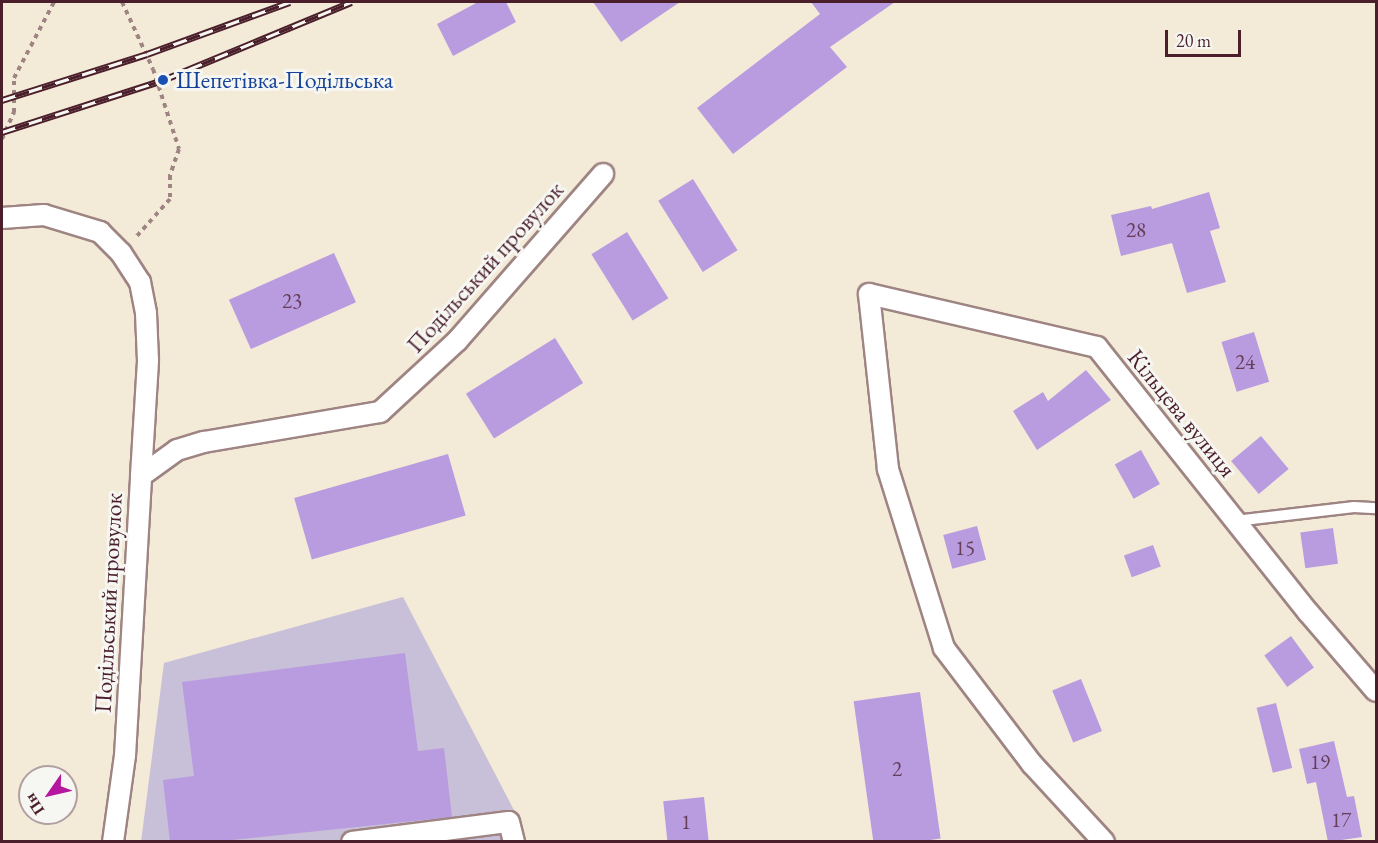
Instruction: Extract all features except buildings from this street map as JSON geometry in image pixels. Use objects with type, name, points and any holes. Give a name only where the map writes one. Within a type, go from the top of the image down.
[{"type":"street","name":"Подільський провулок","points":[[113,842],[125,756],[141,476],[177,450],[204,442],[380,412],[457,342],[603,174]]},
{"type":"street","points":[[2,218],[44,215],[72,221],[100,232],[122,253],[140,282],[146,313],[141,476]]},
{"type":"street","name":"Кільцева вулиця","points":[[1104,842],[1032,764],[944,648],[888,469],[869,294],[1096,346],[1235,521],[1377,691]]},
{"type":"street","points":[[352,842],[509,822],[514,842]]},
{"type":"lane","points":[[1235,521],[1354,507],[1377,508]]},
{"type":"path","points":[[2,139],[14,112],[14,78],[54,2]]},
{"type":"path","points":[[122,2],[153,69],[179,149],[170,175],[170,199],[122,253]]},
{"type":"shaded area","points":[[403,597],[517,816],[524,841],[141,842],[164,663]]},
{"type":"railway","points":[[2,100],[147,54],[290,2]]},
{"type":"railway","points":[[2,132],[163,80],[351,2]]},
{"type":"place","name":"Шепетівка-Подільська","points":[[163,80]]}]
